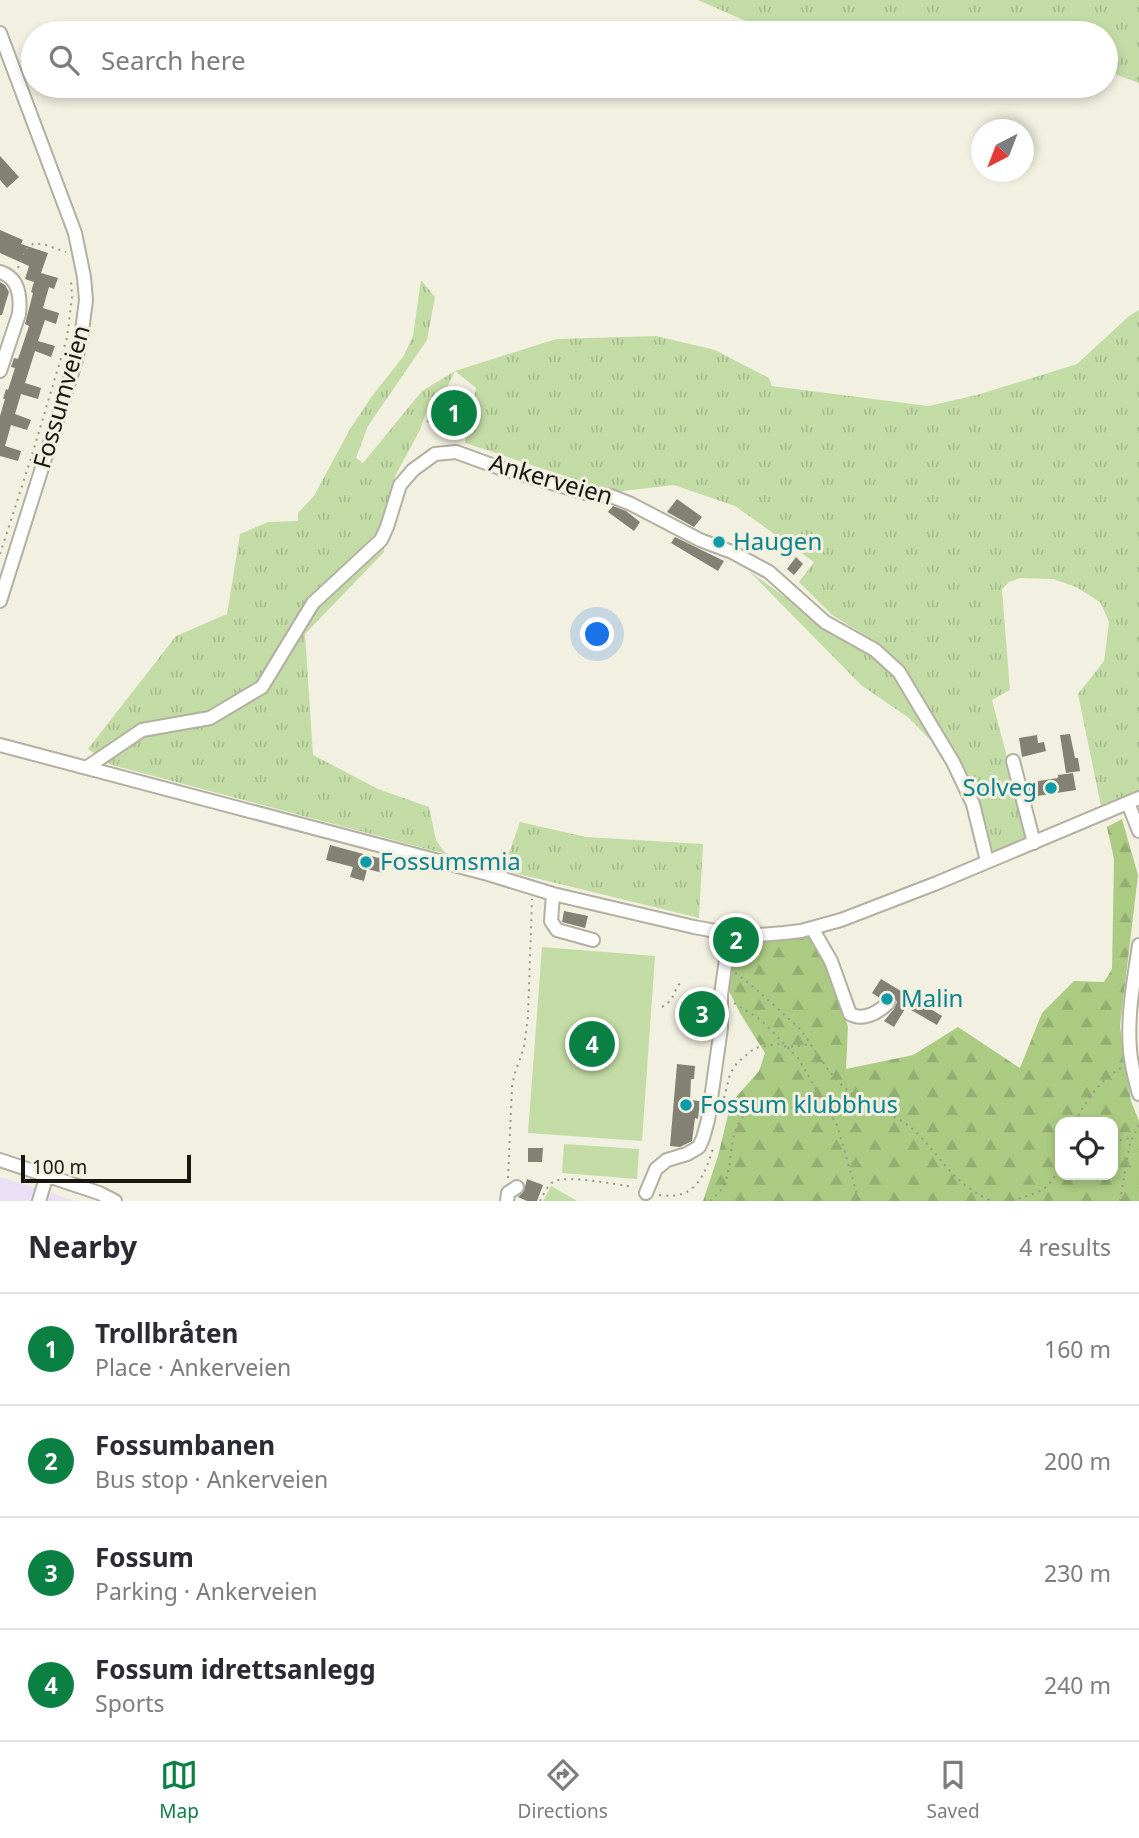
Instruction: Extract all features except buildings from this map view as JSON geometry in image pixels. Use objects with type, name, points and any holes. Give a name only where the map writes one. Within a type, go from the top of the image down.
[{"type":"street","name":"Fossumveien","points":[[0,33],[21,89]]},
{"type":"street","name":"Fossumveien","points":[[0,601],[76,360],[86,300],[75,233],[24,98]]},
{"type":"street","points":[[0,371],[20,305],[17,285],[5,274]]},
{"type":"street","name":"Ankerveien","points":[[86,768],[142,730],[211,718],[262,687],[313,603],[381,540],[400,485],[413,470],[435,454],[456,452],[573,490],[611,496],[631,504],[769,572],[825,622],[875,650],[899,672],[953,762],[973,804],[987,861]]},
{"type":"street","points":[[0,745],[553,894],[726,933],[783,933],[812,928],[853,915],[937,883],[1134,800],[1139,831]]},
{"type":"street","points":[[1013,761],[1034,843]]},
{"type":"street","points":[[553,894],[551,921],[557,930],[593,940]]},
{"type":"street","points":[[812,928],[831,961],[850,1014],[865,1017],[881,1010],[888,1003]]},
{"type":"street","points":[[646,1193],[656,1169],[667,1160],[699,1147],[703,1138],[718,1058],[721,995],[726,966],[726,933]]},
{"type":"street","points":[[1139,945],[1129,1041],[1139,1094]]},
{"type":"street","points":[[0,1160],[99,1192],[115,1201]]},
{"type":"street","points":[[39,1201],[47,1175]]},
{"type":"path","points":[[5,274],[19,266],[23,253],[30,245],[43,244],[62,252],[70,251]]},
{"type":"path","points":[[0,554],[67,338],[72,297],[71,274]]},
{"type":"path","points":[[510,1194],[512,1087],[524,1047],[528,1016],[534,888]]},
{"type":"path","points":[[726,966],[748,981],[797,1025],[828,1070],[846,1090],[904,1122],[954,1176],[991,1201]]},
{"type":"path","points":[[662,1007],[671,1001],[678,984],[683,981]]},
{"type":"path","points":[[721,995],[761,1020],[798,1058],[837,1125],[859,1201]]},
{"type":"path","points":[[788,1047],[811,1044]]},
{"type":"path","points":[[1077,1117],[1091,1093],[1111,1074],[1132,1063]]},
{"type":"path","points":[[710,1201],[724,1185],[734,1134],[740,1119],[751,1108],[764,1102],[778,1102],[809,1111],[817,1107],[820,1096]]},
{"type":"path","points":[[1120,1201],[1131,1137],[1139,1125]]},
{"type":"path","points":[[1118,1141],[1131,1137]]},
{"type":"path","points":[[1012,1201],[1041,1192],[1055,1177]]},
{"type":"path","points":[[540,1201],[553,1182],[560,1180],[635,1187],[646,1193]]},
{"type":"path","points":[[660,1201],[661,1195]]},
{"type":"path","points":[[975,1201],[982,1197]]},
{"type":"shaded area","points":[[0,1177],[76,1201],[0,1201]]},
{"type":"green space","points":[[698,0],[1139,0],[1139,83],[1118,75],[1118,21],[746,21]]},
{"type":"green space","points":[[421,280],[435,297],[427,340],[368,426],[356,458],[363,463],[422,391],[455,371],[446,390],[428,407],[420,430],[395,476],[384,552],[305,634],[313,755],[378,789],[429,807],[436,840],[446,854],[112,765],[88,749],[176,636],[227,614],[240,534],[268,522],[298,521],[298,513],[314,496],[350,429],[403,357],[413,336]]},
{"type":"green space","points":[[1139,310],[1139,792],[1102,811],[1078,694],[1104,661],[1109,622],[1100,602],[1076,587],[1053,579],[1020,578],[1009,582],[1002,589],[1010,690],[992,700],[1029,841],[993,851],[980,803],[906,669],[881,645],[832,615],[799,582],[814,562],[735,506],[674,485],[614,492],[465,443],[476,388],[455,371],[556,339],[656,336],[715,350],[769,378],[772,386],[928,406],[977,395],[1077,364]]},
{"type":"green space","points":[[749,571],[825,626],[874,655],[897,675],[945,755],[909,718],[861,685]]},
{"type":"green space","points":[[1122,819],[1138,875],[1120,1026],[1131,1101],[1139,1121],[1139,1201],[703,1201],[731,1103],[759,1071],[765,1053],[723,979],[738,942],[812,936],[830,967],[848,1027],[846,1069],[913,1055],[958,1027],[1020,1068],[1042,1013],[1074,981],[1104,982],[1112,969],[1114,859],[1107,827]]},
{"type":"green space","points":[[520,822],[586,837],[703,844],[699,918],[515,873],[508,856]]},
{"type":"green space","points":[[542,947],[655,956],[642,1141],[528,1133]]},
{"type":"green space","points":[[564,1144],[639,1149],[637,1179],[562,1173]]},
{"type":"green space","points":[[551,1186],[577,1201],[543,1201]]},
{"type":"place","name":"Trollbråten","points":[[454,413]]},
{"type":"place","name":"Haugen","points":[[719,542]]},
{"type":"place","name":"Solveg","points":[[1051,788]]},
{"type":"place","name":"Fossumsmia","points":[[366,862]]},
{"type":"place","name":"Fossumbanen","points":[[736,940]]},
{"type":"place","name":"Malin","points":[[887,999]]},
{"type":"place","name":"Fossum","points":[[702,1014]]},
{"type":"place","name":"Fossum idrettsanlegg","points":[[592,1044]]},
{"type":"place","name":"Fossum klubbhus","points":[[686,1105]]}]
